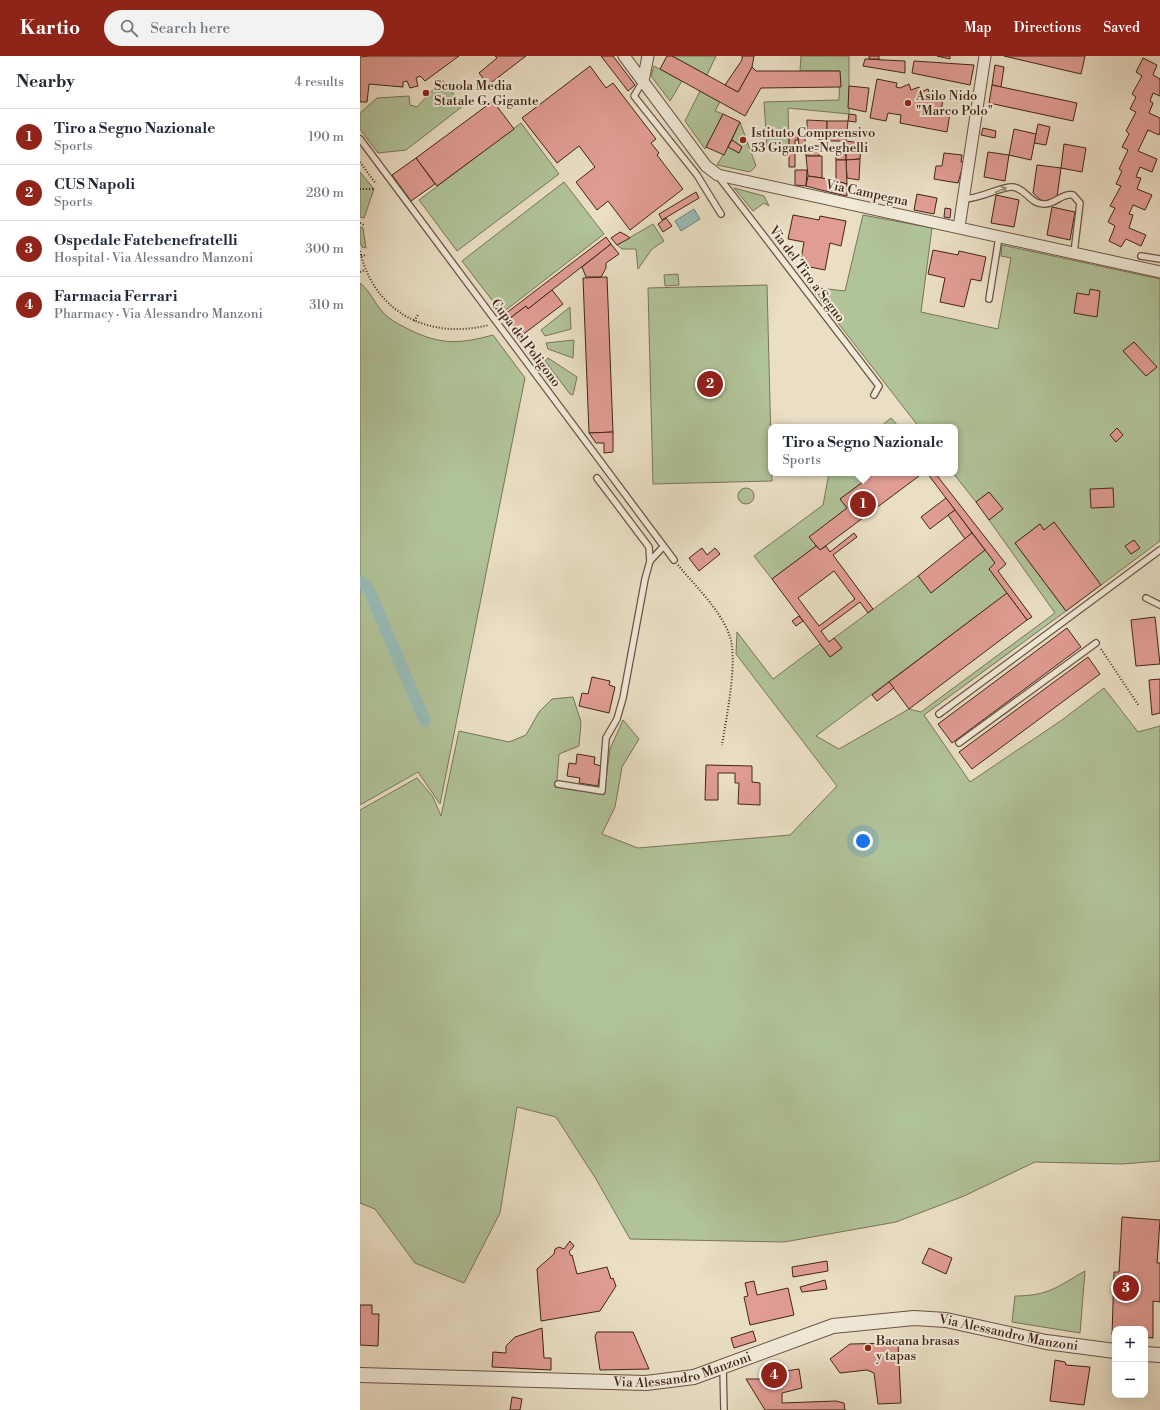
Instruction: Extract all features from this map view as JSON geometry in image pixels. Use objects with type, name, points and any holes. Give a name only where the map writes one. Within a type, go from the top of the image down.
[{"type":"street","name":"Via Campegna","points":[[624,56],[706,166],[718,175],[1160,272]]},
{"type":"street","points":[[643,81],[648,56]]},
{"type":"street","points":[[959,227],[985,56]]},
{"type":"street","name":"Via Alessandro Manzoni","points":[[360,1375],[646,1383],[694,1377],[834,1326],[914,1318],[946,1320],[1046,1342],[1112,1351]]},
{"type":"street","points":[[1148,1354],[1160,1355]]},
{"type":"lane","points":[[643,81],[634,96],[697,175],[720,214]]},
{"type":"lane","name":"Cupa del Poligono","points":[[360,139],[662,547],[674,560]]},
{"type":"lane","name":"Via del Tiro a Segno","points":[[718,175],[879,386],[874,395]]},
{"type":"lane","points":[[963,199],[981,197],[1011,187],[1021,190],[1033,201],[1039,204],[1045,204],[1066,195],[1073,196],[1080,203],[1074,253]]},
{"type":"lane","points":[[989,299],[999,237]]},
{"type":"lane","points":[[1141,256],[1160,259]]},
{"type":"lane","points":[[558,784],[602,791],[606,738],[617,719],[623,698],[650,561],[649,547],[597,478]]},
{"type":"lane","points":[[650,561],[662,547]]},
{"type":"lane","points":[[939,714],[1160,550]]},
{"type":"lane","points":[[1146,598],[1160,605]]},
{"type":"lane","points":[[959,743],[1096,642]]},
{"type":"lane","points":[[723,1366],[724,1410]]},
{"type":"path","points":[[360,162],[376,184]]},
{"type":"path","points":[[360,189],[374,189]]},
{"type":"path","points":[[360,223],[364,225]]},
{"type":"path","points":[[360,251],[365,270],[372,284],[384,300],[397,311],[414,321],[430,327],[454,330],[474,328],[490,324]]},
{"type":"path","points":[[361,256],[367,255]]},
{"type":"path","points":[[360,272],[365,270]]},
{"type":"path","points":[[414,321],[418,315]]},
{"type":"path","points":[[674,560],[710,604],[730,634],[733,649],[731,682],[722,745]]},
{"type":"path","points":[[1096,642],[1139,706]]},
{"type":"green space","points":[[672,56],[716,56],[707,75]]},
{"type":"green space","points":[[801,56],[849,56],[849,114],[788,108],[789,147],[767,148],[764,102],[839,100],[840,71],[800,71]]},
{"type":"green space","points":[[654,66],[682,81],[670,101],[651,76]]},
{"type":"green space","points":[[442,80],[463,106],[406,150],[378,153],[360,129],[360,113],[377,98],[409,96],[410,105],[417,107]]},
{"type":"green space","points":[[700,91],[720,102],[715,111],[723,114],[705,149],[685,121]]},
{"type":"green space","points":[[740,122],[756,166],[750,172],[717,165],[728,147],[739,153],[742,147],[732,140]]},
{"type":"green space","points":[[521,123],[559,174],[457,251],[419,200]]},
{"type":"green space","points":[[360,172],[374,189],[364,218],[360,217]]},
{"type":"green space","points":[[564,182],[604,234],[502,313],[462,261]]},
{"type":"green space","points":[[734,188],[764,196],[769,206],[764,203],[753,211]]},
{"type":"green space","points":[[863,215],[932,228],[921,312],[998,329],[1011,258],[1001,256],[1002,245],[1160,279],[1160,541],[1101,585],[1054,522],[1044,530],[1040,524],[1015,543],[1066,611],[924,715],[970,782],[1062,720],[1104,688],[1138,732],[1160,726],[1160,1161],[1122,1164],[1035,1162],[964,1196],[896,1222],[784,1242],[630,1239],[596,1179],[556,1117],[517,1107],[500,1213],[464,1283],[415,1263],[375,1209],[360,1203],[360,810],[417,778],[433,797],[441,816],[459,731],[509,742],[526,735],[539,712],[552,699],[573,697],[581,722],[579,746],[559,754],[555,787],[604,794],[610,749],[623,720],[639,739],[622,767],[615,807],[602,834],[638,848],[790,835],[837,786],[736,654],[737,632],[773,679],[820,644],[830,657],[842,648],[834,638],[918,576],[932,592],[985,550],[995,563],[989,569],[1007,593],[816,736],[839,749],[909,709],[921,712],[1055,613],[989,520],[1002,509],[989,492],[976,502],[955,476],[958,476],[958,424],[917,424],[810,287],[845,291]]},
{"type":"green space","points":[[653,224],[664,241],[652,249],[638,269],[636,249],[622,249],[617,245]]},
{"type":"green space","points":[[360,227],[363,228],[366,248],[362,247],[360,242]]},
{"type":"green space","points":[[678,274],[679,285],[665,286],[664,275]]},
{"type":"green space","points":[[360,283],[364,286],[384,314],[399,324],[421,335],[441,341],[451,342],[493,335],[525,378],[440,804],[418,772],[360,805]]},
{"type":"green space","points":[[767,285],[771,424],[768,424],[768,476],[772,476],[772,481],[653,484],[648,288]]},
{"type":"green space","points":[[570,307],[571,329],[545,336],[541,330]]},
{"type":"green space","points":[[574,340],[573,358],[548,349],[546,343]]},
{"type":"green space","points":[[548,358],[577,377],[573,395],[570,394],[545,361]]},
{"type":"green space","points":[[891,418],[896,424],[884,424]]},
{"type":"green space","points":[[828,476],[871,476],[840,499],[847,508],[810,537],[816,546],[772,579],[754,556],[823,505]]},
{"type":"green space","points":[[743,488],[749,488],[754,493],[752,502],[749,504],[743,504],[738,499],[738,493]]},
{"type":"green space","points":[[1085,1271],[1080,1333],[1012,1322],[1015,1296],[1026,1296],[1052,1290]]},
{"type":"water","points":[[694,209],[700,219],[681,231],[675,221]]},
{"type":"building","points":[[459,56],[425,81],[420,76],[416,78],[418,86],[410,88],[407,81],[403,82],[403,87],[369,84],[367,102],[360,102],[360,57]]},
{"type":"building","points":[[495,56],[526,56],[488,85],[479,73],[497,58]]},
{"type":"building","points":[[601,56],[613,56],[635,85],[628,91]]},
{"type":"building","points":[[667,56],[672,56],[738,92],[752,67],[756,71],[840,71],[841,87],[761,88],[745,116],[660,69]]},
{"type":"building","points":[[742,56],[754,56],[752,67],[738,92],[725,85],[742,60]]},
{"type":"building","points":[[869,56],[879,56],[879,59],[869,59]]},
{"type":"building","points":[[937,56],[950,56],[950,59]]},
{"type":"building","points":[[1004,56],[1085,56],[1081,74]]},
{"type":"building","points":[[1143,58],[1157,65],[1153,75],[1160,79],[1160,96],[1153,93],[1150,101],[1153,103],[1149,113],[1160,118],[1160,132],[1159,135],[1148,130],[1138,151],[1157,159],[1152,172],[1140,167],[1136,177],[1141,178],[1137,189],[1152,195],[1145,210],[1133,205],[1129,214],[1133,215],[1129,228],[1146,235],[1141,246],[1126,239],[1121,247],[1109,241],[1115,226],[1108,222],[1115,208],[1110,206],[1121,186],[1116,184],[1122,171],[1119,169],[1128,150],[1122,147],[1129,134],[1126,131],[1136,112],[1130,109],[1136,97],[1132,94],[1142,76],[1136,72]]},
{"type":"building","points":[[865,59],[905,61],[905,73],[863,66]]},
{"type":"building","points":[[914,61],[974,65],[970,85],[912,73]]},
{"type":"building","points":[[995,65],[1004,67],[1001,87],[992,85]]},
{"type":"building","points":[[590,66],[606,88],[613,83],[656,139],[651,143],[659,153],[657,155],[683,189],[630,230],[608,201],[597,210],[576,182],[595,167],[579,146],[557,163],[522,118]]},
{"type":"building","points":[[877,79],[897,83],[896,87],[900,88],[909,84],[911,90],[919,87],[921,92],[928,89],[931,97],[943,99],[941,111],[950,113],[947,132],[900,123],[901,115],[888,113],[886,121],[870,118]]},
{"type":"building","points":[[992,85],[1077,103],[1073,121],[989,103]]},
{"type":"building","points":[[849,86],[869,88],[866,112],[848,108]]},
{"type":"building","points":[[493,101],[514,129],[437,186],[416,158]]},
{"type":"building","points":[[723,114],[740,122],[724,155],[706,147]]},
{"type":"building","points":[[849,114],[856,115],[856,122],[848,121]]},
{"type":"building","points":[[807,120],[827,121],[827,141],[819,140],[819,133],[807,131]]},
{"type":"building","points":[[827,121],[848,121],[846,141],[827,141]]},
{"type":"building","points":[[1038,124],[1050,127],[1046,145],[1034,143]]},
{"type":"building","points":[[983,128],[996,131],[995,138],[981,135]]},
{"type":"building","points":[[1014,129],[1036,134],[1031,160],[1009,155]]},
{"type":"building","points":[[789,133],[798,133],[798,140],[795,140],[795,167],[789,167]]},
{"type":"building","points":[[798,136],[805,136],[805,145],[799,146]]},
{"type":"building","points":[[732,140],[742,147],[739,153],[728,147]]},
{"type":"building","points":[[846,141],[861,143],[860,159],[846,160]]},
{"type":"building","points":[[1064,144],[1086,148],[1082,172],[1061,168]]},
{"type":"building","points":[[805,145],[819,146],[819,156],[806,156]]},
{"type":"building","points":[[845,145],[846,160],[836,160],[835,146]]},
{"type":"building","points":[[988,152],[1009,155],[1005,181],[984,177]]},
{"type":"building","points":[[944,153],[962,155],[961,162],[964,162],[958,183],[934,179],[936,166],[942,166]]},
{"type":"building","points":[[806,156],[822,156],[822,178],[808,176]]},
{"type":"building","points":[[416,158],[435,184],[411,201],[392,175]]},
{"type":"building","points":[[860,159],[859,180],[847,178],[846,160]]},
{"type":"building","points":[[836,160],[846,160],[847,184],[836,181]]},
{"type":"building","points":[[1037,165],[1061,168],[1057,197],[1043,202],[1033,193]]},
{"type":"building","points":[[795,170],[807,170],[806,186],[795,185]]},
{"type":"building","points":[[808,176],[829,179],[829,192],[806,186]]},
{"type":"building","points":[[829,179],[847,184],[847,196],[829,192]]},
{"type":"building","points":[[696,192],[699,198],[662,220],[659,214]]},
{"type":"building","points":[[917,194],[937,198],[934,214],[914,210]]},
{"type":"building","points":[[996,195],[1019,200],[1014,227],[991,223]]},
{"type":"building","points":[[1052,207],[1075,212],[1070,240],[1047,235]]},
{"type":"building","points":[[945,208],[951,209],[950,218],[944,217]]},
{"type":"building","points":[[793,215],[819,220],[820,216],[846,221],[841,246],[830,243],[825,270],[800,265],[804,242],[788,239]]},
{"type":"building","points":[[666,218],[672,226],[663,232],[658,224]]},
{"type":"building","points":[[620,232],[630,238],[617,245],[611,238]]},
{"type":"building","points":[[606,237],[611,244],[528,309],[526,306],[509,319],[505,314]]},
{"type":"building","points":[[611,244],[619,254],[606,263],[606,268],[601,277],[586,277],[582,267]]},
{"type":"building","points":[[933,250],[958,255],[959,251],[986,257],[981,281],[971,279],[964,307],[940,302],[945,278],[928,274]]},
{"type":"building","points":[[607,277],[613,432],[589,433],[583,278]]},
{"type":"building","points":[[1090,289],[1100,291],[1097,317],[1074,313],[1077,293],[1089,295]]},
{"type":"building","points":[[552,290],[563,304],[521,336],[509,319],[526,306],[528,309]]},
{"type":"building","points":[[1134,342],[1157,367],[1146,376],[1123,351]]},
{"type":"building","points":[[1117,428],[1123,435],[1116,442],[1110,435]]},
{"type":"building","points":[[613,432],[613,452],[604,453],[604,443],[596,443],[589,433]]},
{"type":"building","points":[[871,476],[919,476],[820,550],[809,537],[847,508],[840,499]]},
{"type":"building","points":[[929,476],[937,476],[1006,564],[998,571],[1032,617],[1027,620],[989,569],[995,563]]},
{"type":"building","points":[[1113,488],[1114,507],[1091,508],[1090,489]]},
{"type":"building","points":[[989,492],[1003,509],[989,520],[976,502]]},
{"type":"building","points":[[946,498],[955,510],[930,529],[921,517]]},
{"type":"building","points":[[955,510],[972,533],[965,539],[948,515]]},
{"type":"building","points":[[1054,522],[1101,585],[1066,611],[1015,543],[1040,524],[1044,530]]},
{"type":"building","points":[[854,533],[857,537],[833,555],[873,609],[868,613],[860,602],[821,631],[829,642],[834,638],[842,648],[830,657],[772,579],[816,546],[820,550],[826,546],[830,552]],"holes":[[[834,571],[855,599],[819,626],[798,598]]]},
{"type":"building","points":[[972,533],[985,550],[931,593],[918,576]]},
{"type":"building","points":[[1134,540],[1140,548],[1131,554],[1125,546]]},
{"type":"building","points":[[702,548],[707,555],[715,548],[720,554],[699,571],[689,558]]},
{"type":"building","points":[[1007,593],[1027,620],[909,709],[889,682]]},
{"type":"building","points":[[799,616],[803,621],[796,626],[792,621]]},
{"type":"building","points":[[1155,617],[1160,664],[1136,666],[1131,620]]},
{"type":"building","points":[[1067,628],[1081,647],[952,743],[938,724]]},
{"type":"building","points":[[1088,657],[1100,674],[972,769],[959,752]]},
{"type":"building","points":[[592,677],[610,681],[609,685],[615,687],[609,713],[579,706],[582,693],[588,694]]},
{"type":"building","points":[[1160,679],[1160,713],[1152,715],[1149,680]]},
{"type":"building","points":[[889,682],[894,688],[877,701],[872,695]]},
{"type":"building","points":[[577,754],[595,757],[594,764],[601,766],[598,786],[579,783],[580,778],[567,776],[569,763],[576,764]]},
{"type":"building","points":[[706,765],[752,766],[752,782],[760,783],[760,805],[738,804],[739,783],[735,783],[735,773],[718,773],[718,800],[705,800]]},
{"type":"building","points":[[1122,1217],[1160,1220],[1157,1263],[1160,1263],[1160,1302],[1153,1301],[1153,1338],[1148,1337],[1148,1326],[1112,1326],[1114,1272],[1119,1272]]},
{"type":"building","points":[[570,1241],[574,1246],[569,1252],[571,1256],[572,1255],[577,1274],[607,1267],[611,1279],[613,1278],[616,1286],[600,1311],[541,1321],[537,1269],[554,1254],[555,1249],[559,1247],[564,1249]]},
{"type":"building","points":[[929,1248],[952,1258],[946,1274],[922,1263]]},
{"type":"building","points":[[827,1261],[828,1271],[793,1277],[792,1267]]},
{"type":"building","points":[[825,1280],[827,1289],[802,1292],[800,1287]]},
{"type":"building","points":[[754,1281],[757,1295],[788,1288],[794,1315],[750,1325],[744,1297],[748,1296],[745,1283]]},
{"type":"building","points":[[360,1305],[372,1305],[372,1314],[379,1314],[378,1346],[360,1345]]},
{"type":"building","points":[[542,1328],[544,1358],[551,1358],[551,1370],[492,1367],[493,1352],[506,1353],[506,1346],[515,1337]]},
{"type":"building","points":[[753,1331],[756,1341],[734,1348],[731,1338]]},
{"type":"building","points":[[597,1332],[633,1332],[649,1369],[600,1370],[595,1336]]},
{"type":"building","points":[[898,1343],[901,1403],[878,1404],[874,1373],[867,1370],[840,1373],[830,1359],[850,1344]]},
{"type":"building","points":[[1055,1360],[1065,1362],[1066,1365],[1090,1367],[1084,1405],[1050,1401]]},
{"type":"building","points":[[799,1369],[802,1388],[782,1393],[782,1403],[836,1401],[844,1403],[845,1410],[765,1410],[746,1379],[771,1379],[771,1373]]},
{"type":"building","points":[[512,1397],[522,1399],[520,1410],[510,1410]]},
{"type":"waterway","points":[[360,581],[368,588],[425,721]]},
{"type":"place","name":"Scuola Media Statale G. Gigante","points":[[426,93]]},
{"type":"place","name":"Asilo Nido \"Marco Polo\"","points":[[908,103]]},
{"type":"place","name":"Istituto Comprensivo 53 Gigante-Neghelli","points":[[743,140]]},
{"type":"place","name":"CUS Napoli","points":[[710,384]]},
{"type":"place","name":"Tiro a Segno Nazionale","points":[[863,504]]},
{"type":"place","name":"Ospedale Fatebenefratelli","points":[[1126,1288]]},
{"type":"place","name":"Bacana brasas y tapas","points":[[868,1348]]},
{"type":"place","name":"Farmacia Ferrari","points":[[774,1375]]}]
